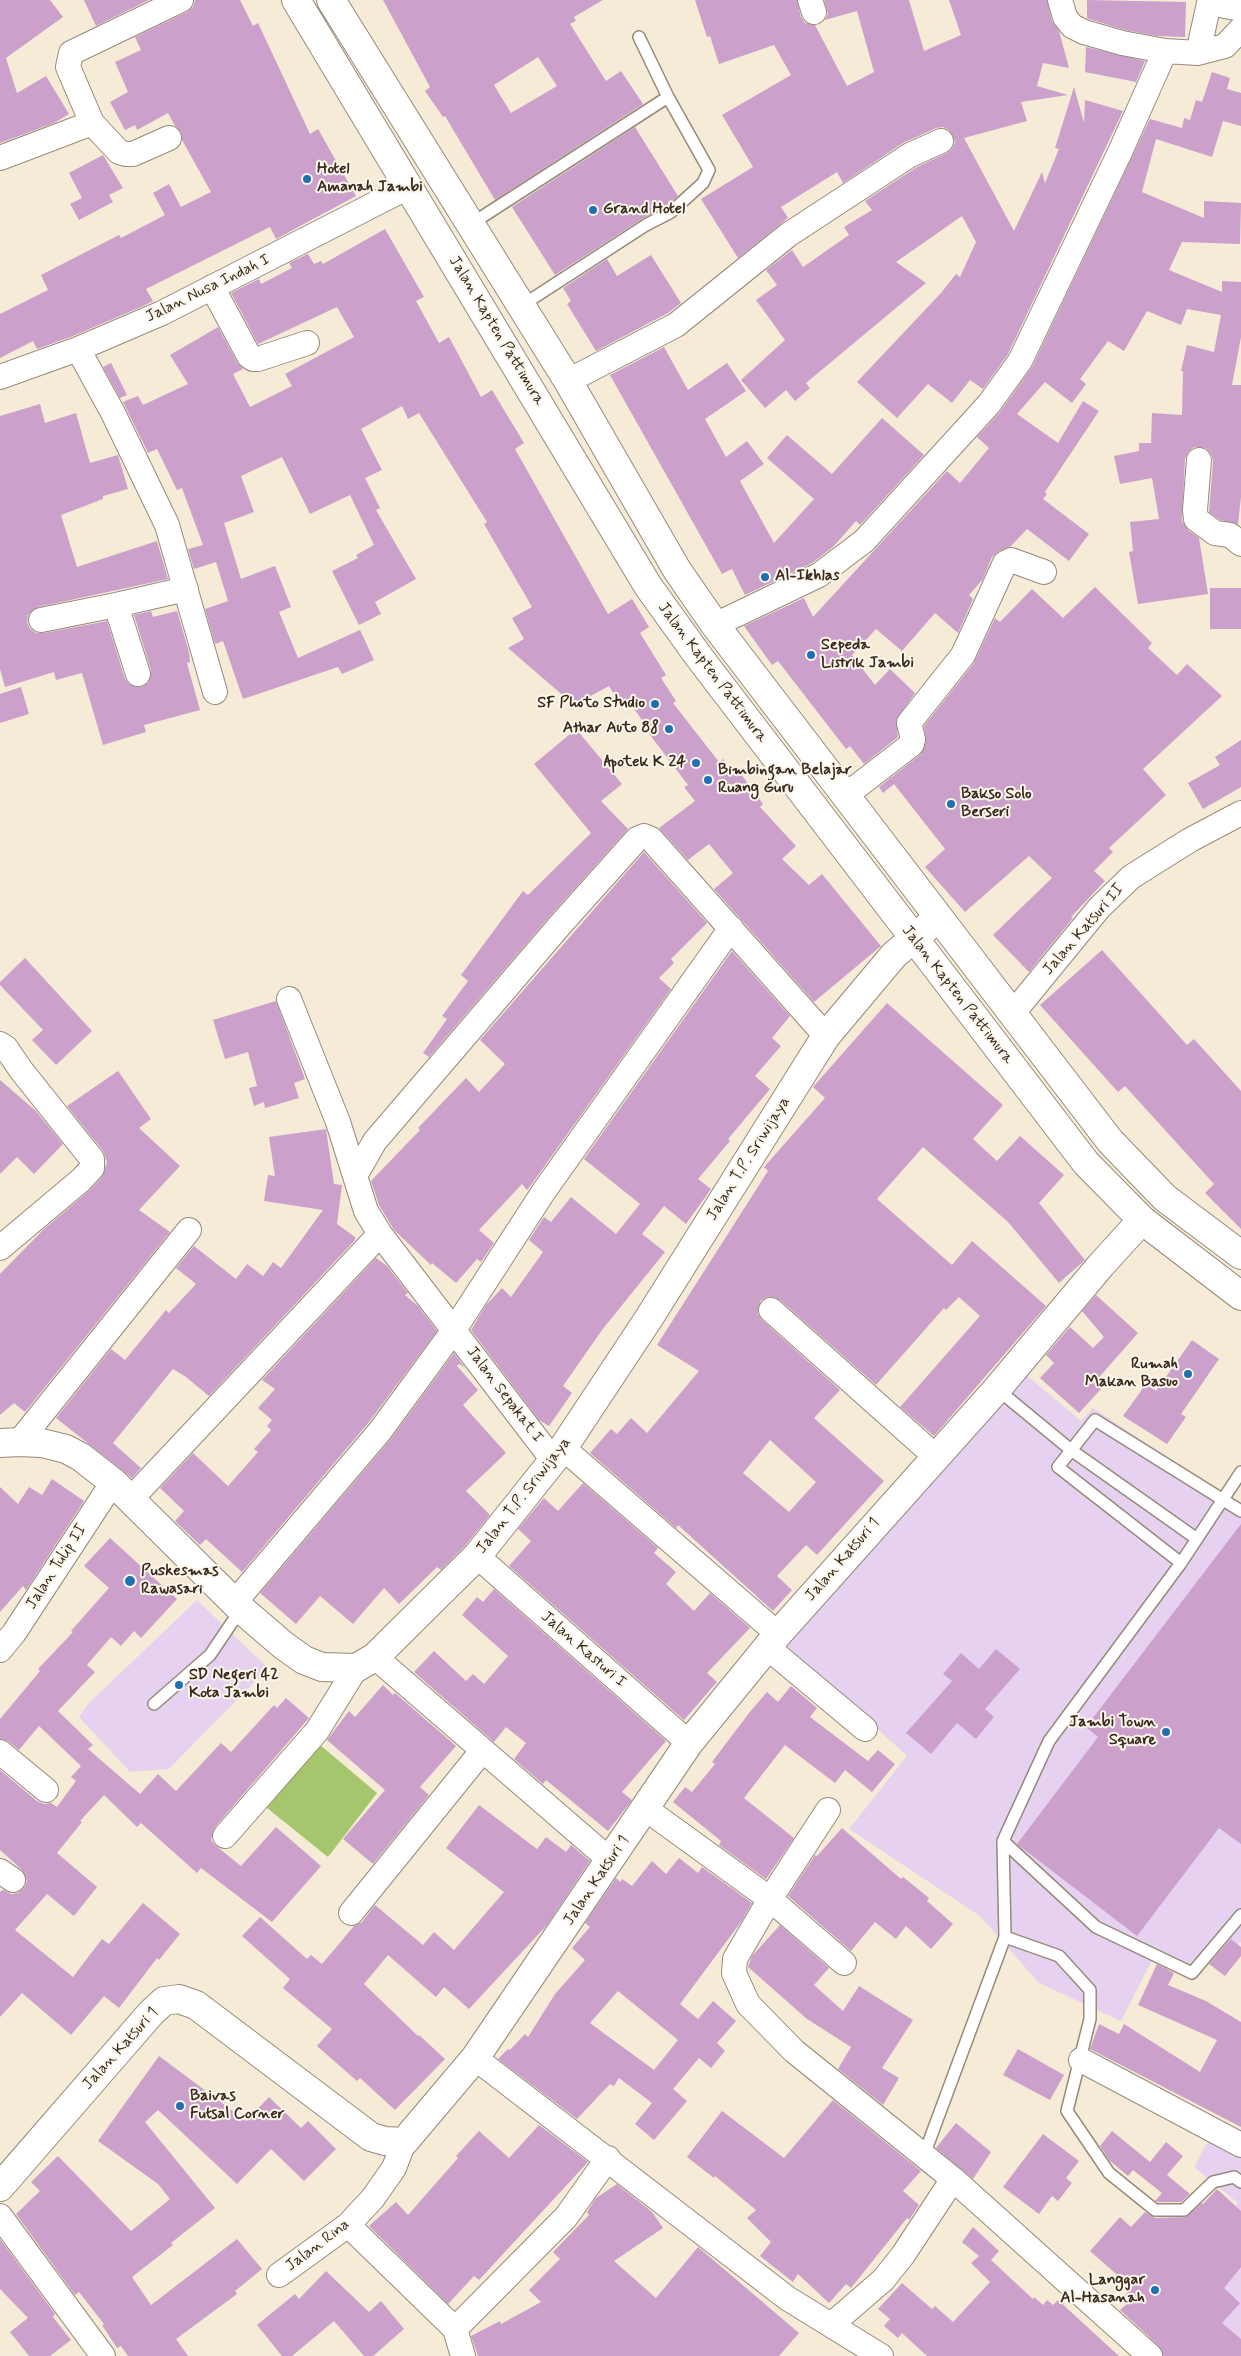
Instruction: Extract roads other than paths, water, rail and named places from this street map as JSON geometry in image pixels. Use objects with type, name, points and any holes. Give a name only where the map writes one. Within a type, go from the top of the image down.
[{"type":"main road","name":"Jalan Kapten Pattimura","points":[[296,0],[410,186],[648,586],[912,938],[1086,1162],[1142,1220],[1241,1296]]},
{"type":"main road","name":"Jalan Kapten Pattimura","points":[[331,0],[568,381],[677,570],[715,625],[1110,1141],[1165,1198],[1241,1255]]},
{"type":"main road","points":[[648,586],[677,570]]},
{"type":"main road","name":"Jalan T.P. Sriwijaya","points":[[365,1662],[477,1556],[558,1454],[649,1318],[826,1036],[894,955],[938,918]]},
{"type":"main road","name":"Jalan Katsuri 1","points":[[0,2186],[151,2013],[164,2002],[179,1999],[196,2005],[371,2137],[385,2141],[404,2142],[475,2058],[611,1862],[689,1744],[773,1641],[935,1456],[997,1389],[1101,1265],[1142,1220]]},
{"type":"main road","points":[[9,1442],[42,1444],[66,1450],[97,1467],[238,1606],[283,1645],[304,1660],[322,1667],[365,1662]]},
{"type":"street","points":[[169,138],[133,154],[119,152],[92,123],[68,67],[71,53],[181,0]]},
{"type":"street","points":[[1060,0],[1066,18],[1072,26],[1084,32],[1122,43],[1165,51],[1198,53],[1225,46],[1241,28]]},
{"type":"street","points":[[1198,53],[1209,4],[1241,9]]},
{"type":"street","points":[[715,625],[819,575],[864,541],[989,404],[1020,360],[1120,152],[1165,51]]},
{"type":"street","points":[[0,158],[92,123]]},
{"type":"street","points":[[568,381],[676,325],[788,235],[902,159],[941,141]]},
{"type":"street","name":"Jalan Nusa Indah I","points":[[0,378],[78,349],[162,313],[410,186]]},
{"type":"street","points":[[212,287],[249,356],[253,359],[308,343]]},
{"type":"street","points":[[78,349],[113,413],[167,525],[215,692]]},
{"type":"street","points":[[1199,460],[1196,519],[1216,533],[1230,536],[1241,544]]},
{"type":"street","points":[[846,795],[912,744],[913,739],[909,724],[963,655],[1005,563],[1011,560],[1044,572]]},
{"type":"street","points":[[41,620],[186,589]]},
{"type":"street","points":[[116,605],[138,674]]},
{"type":"street","name":"Jalan Katsuri II","points":[[1013,1013],[1099,908],[1131,877],[1190,840],[1241,812]]},
{"type":"street","points":[[356,1174],[375,1141],[637,839],[644,836],[651,838],[826,1036]]},
{"type":"street","points":[[238,1606],[380,1431],[454,1330],[544,1191],[731,928]]},
{"type":"street","name":"Jalan Sepakat I","points":[[289,999],[356,1174],[358,1188],[366,1211],[380,1234],[454,1330],[558,1454],[773,1641],[865,1730]]},
{"type":"street","points":[[0,1044],[6,1048],[21,1070],[92,1159],[92,1168],[0,1248]]},
{"type":"street","points":[[9,1442],[189,1230]]},
{"type":"street","name":"Jalan Tulip II","points":[[0,1650],[122,1491],[380,1234]]},
{"type":"street","points":[[770,1310],[935,1456]]},
{"type":"street","name":"Jalan Kasturi I","points":[[477,1556],[689,1744]]},
{"type":"street","points":[[225,1836],[317,1731],[365,1662],[482,1751],[611,1862]]},
{"type":"street","points":[[351,1914],[482,1751]]},
{"type":"street","points":[[0,1752],[46,1790]]},
{"type":"street","points":[[646,1809],[770,1900],[844,1963]]},
{"type":"street","points":[[828,1810],[735,1958],[734,1973],[748,2004],[794,2051],[953,2179],[1150,2356]]},
{"type":"street","points":[[475,2058],[550,2117],[608,2158],[787,2298],[882,2356]]},
{"type":"street","points":[[1081,2060],[1241,2144]]},
{"type":"street","name":"Jalan Rina","points":[[279,2276],[348,2225],[373,2198],[394,2168],[404,2142]]},
{"type":"street","points":[[455,2329],[566,2217],[608,2158]]},
{"type":"street","points":[[830,2325],[882,2280],[903,2255],[953,2179]]},
{"type":"street","points":[[0,2216],[95,2353]]},
{"type":"street","points":[[348,2225],[455,2329],[463,2356]]},
{"type":"lane","points":[[522,306],[646,225],[671,212],[703,183],[710,170],[668,97],[639,37]]},
{"type":"lane","points":[[471,224],[668,97]]},
{"type":"lane","points":[[997,1389],[1071,1450],[1197,1539]]},
{"type":"lane","points":[[1181,1564],[1058,1467],[1095,1420],[1241,1511]]},
{"type":"lane","points":[[924,2155],[1005,1937],[1003,1841],[1049,1741],[1181,1564],[1222,1498],[1241,1472]]},
{"type":"lane","points":[[154,1704],[210,1655],[238,1606]]},
{"type":"lane","points":[[1003,1841],[1096,1927],[1192,1973],[1241,1915]]},
{"type":"lane","points":[[1005,1937],[1059,1956],[1090,1990],[1090,2018],[1067,2111],[1109,2173],[1154,2210],[1184,2210],[1213,2182],[1234,2177],[1241,2182]]},
{"type":"place","name":"Hotel Amanah Jambi","points":[[307,179]]},
{"type":"place","name":"Grand Hotel","points":[[593,210]]},
{"type":"place","name":"Al-Ikhlas","points":[[765,577]]},
{"type":"place","name":"Sepeda Listrik Jambi","points":[[811,655]]},
{"type":"place","name":"SF Photo Studio","points":[[655,704]]},
{"type":"place","name":"Athar Auto 88","points":[[669,729]]},
{"type":"place","name":"Apotek K 24","points":[[696,763]]},
{"type":"place","name":"Bimbingan Belajar Ruang Guru","points":[[708,780]]},
{"type":"place","name":"Bakso Solo Berseri","points":[[951,804]]},
{"type":"place","name":"Rumah Makan Basuo","points":[[1188,1374]]},
{"type":"place","name":"Puskesmas Rawasari","points":[[130,1581]]},
{"type":"place","name":"SD Negeri 42 Kota Jambi","points":[[179,1685]]},
{"type":"place","name":"Jambi Town Square","points":[[1166,1732]]},
{"type":"place","name":"Baivas Futsal Corner","points":[[180,2106]]},
{"type":"place","name":"Langgar Al-Hasanah","points":[[1155,2290]]}]
